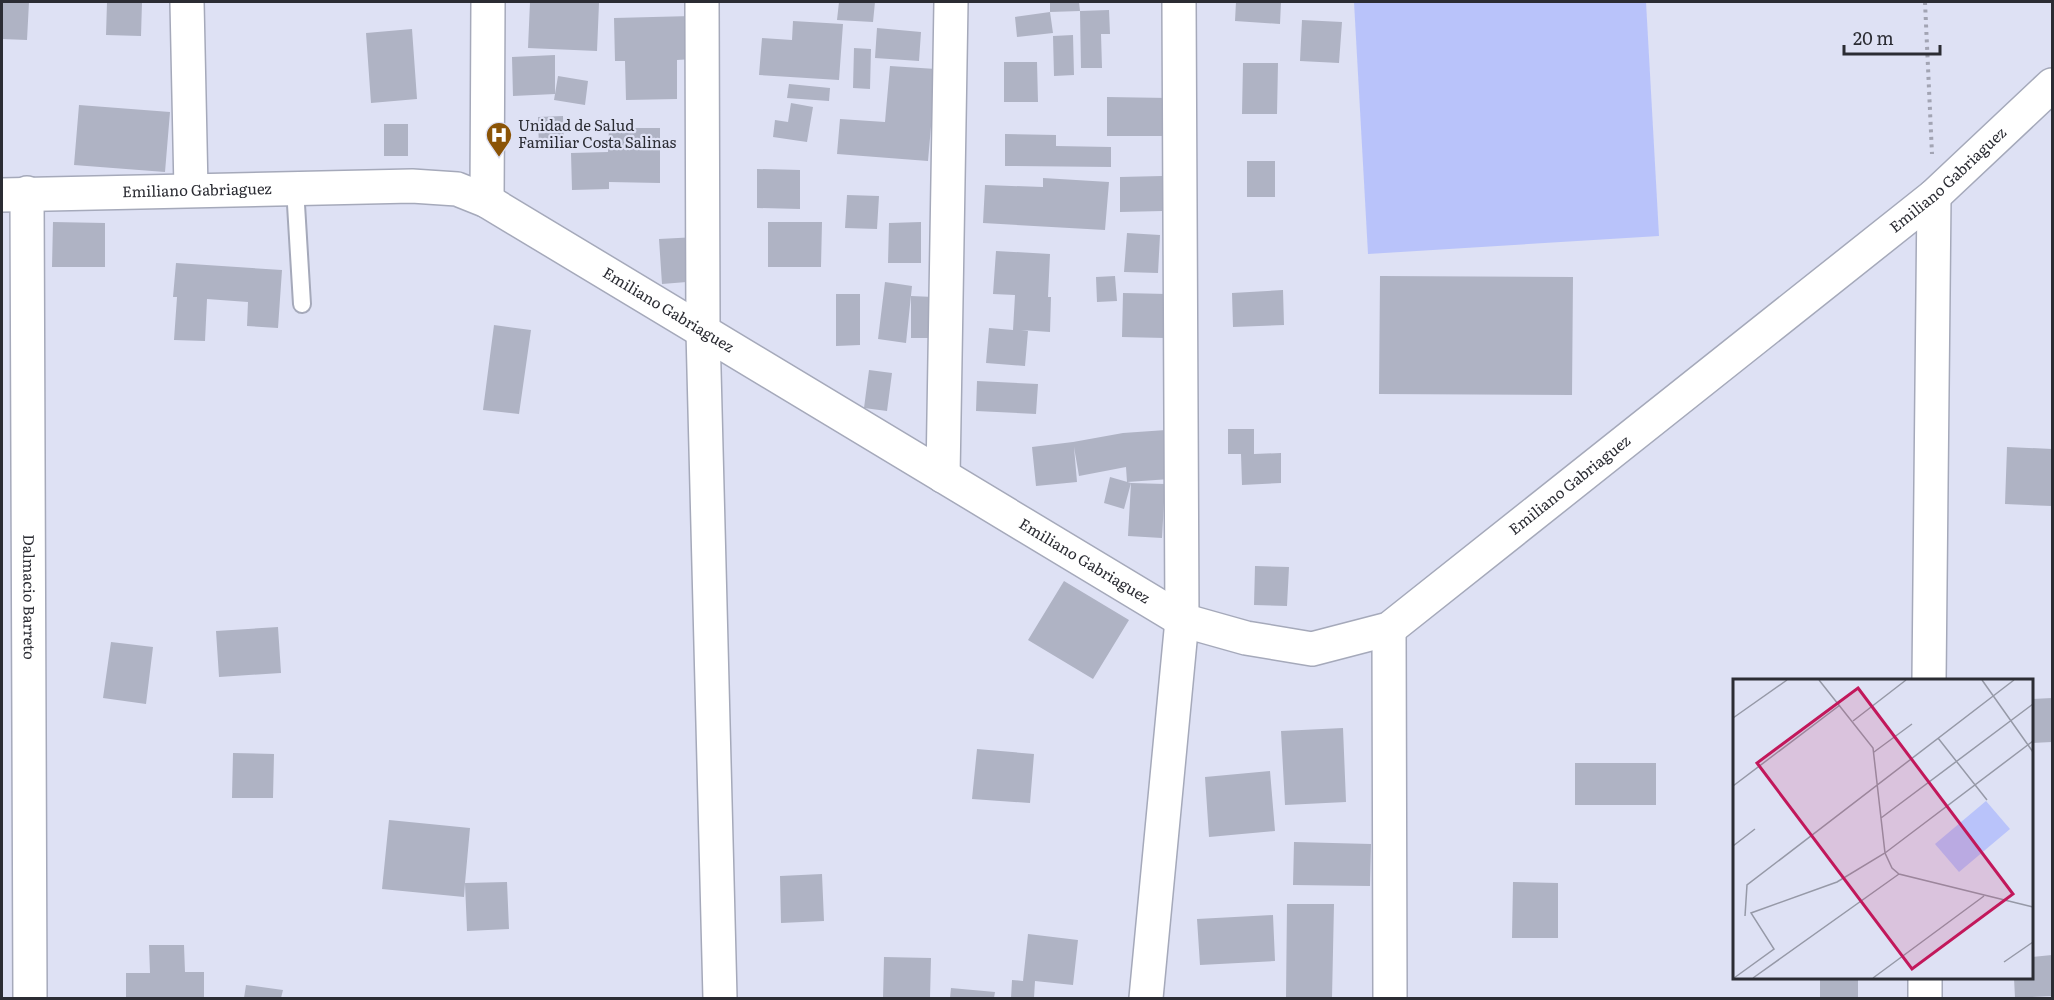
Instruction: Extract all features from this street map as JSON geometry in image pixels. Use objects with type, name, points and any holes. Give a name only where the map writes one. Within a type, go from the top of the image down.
[{"type":"street","points":[[187,2],[192,190]]},
{"type":"street","points":[[487,201],[488,2]]},
{"type":"street","points":[[702,2],[702,331],[720,999]]},
{"type":"street","points":[[943,476],[951,2]]},
{"type":"street","points":[[1146,999],[1182,620],[1179,2]]},
{"type":"street","name":"Emiliano Gabriaguez","points":[[14,194],[411,186],[457,189],[487,201],[1182,620],[1246,638],[1312,649],[1389,629],[1934,196],[2052,86]]},
{"type":"street","name":"Dalmacio Barreto","points":[[14,194],[30,999]]},
{"type":"street","points":[[1929,679],[1934,196]]},
{"type":"street","points":[[1389,629],[1390,999]]},
{"type":"street","points":[[1925,979],[1925,999]]},
{"type":"lane","points":[[295,188],[302,303]]},
{"type":"path","points":[[1925,2],[1934,196]]},
{"type":"shaded area","points":[[1354,2],[1646,2],[1659,236],[1368,254]]},
{"type":"building","points":[[2,2],[29,2],[27,40],[2,39]]},
{"type":"building","points":[[107,2],[142,2],[141,36],[106,35]]},
{"type":"building","points":[[530,2],[599,3],[597,51],[528,48]]},
{"type":"building","points":[[839,2],[875,2],[873,22],[837,20]]},
{"type":"building","points":[[1050,2],[1079,2],[1080,11],[1050,12]]},
{"type":"building","points":[[1236,2],[1281,2],[1280,24],[1235,21]]},
{"type":"building","points":[[1109,10],[1110,34],[1101,34],[1102,68],[1081,68],[1080,11]]},
{"type":"building","points":[[1050,12],[1053,33],[1017,37],[1015,17]]},
{"type":"building","points":[[692,16],[693,59],[677,60],[677,99],[626,100],[625,61],[615,61],[614,18]]},
{"type":"building","points":[[1302,20],[1342,22],[1339,63],[1300,61]]},
{"type":"building","points":[[793,21],[843,24],[839,80],[759,75],[762,38],[792,40]]},
{"type":"building","points":[[877,28],[921,32],[919,61],[875,58]]},
{"type":"building","points":[[412,29],[417,99],[371,103],[366,33]]},
{"type":"building","points":[[1073,35],[1074,75],[1054,76],[1053,36]]},
{"type":"building","points":[[854,48],[871,49],[870,89],[853,88]]},
{"type":"building","points":[[555,55],[555,94],[513,96],[512,57]]},
{"type":"building","points":[[1004,62],[1037,62],[1038,102],[1004,102]]},
{"type":"building","points":[[1243,63],[1278,63],[1277,114],[1242,114]]},
{"type":"building","points":[[890,66],[936,69],[928,161],[837,154],[840,119],[885,122]]},
{"type":"building","points":[[558,76],[588,81],[585,105],[554,100]]},
{"type":"building","points":[[789,84],[830,88],[829,101],[787,98]]},
{"type":"building","points":[[1107,97],[1169,98],[1168,136],[1107,136]]},
{"type":"building","points":[[791,103],[813,107],[807,142],[773,137],[775,120],[788,122]]},
{"type":"building","points":[[79,105],[170,112],[165,172],[74,165]]},
{"type":"building","points":[[563,116],[564,148],[539,149],[538,117]]},
{"type":"building","points":[[384,124],[408,124],[408,156],[384,156]]},
{"type":"building","points":[[609,128],[660,128],[660,183],[609,182],[609,189],[572,190],[571,153],[608,152]]},
{"type":"building","points":[[1005,134],[1056,135],[1056,146],[1111,147],[1111,167],[1005,166]]},
{"type":"building","points":[[1247,161],[1275,161],[1275,197],[1247,197]]},
{"type":"building","points":[[757,169],[800,170],[800,209],[757,208]]},
{"type":"building","points":[[1162,176],[1163,211],[1120,212],[1120,177]]},
{"type":"building","points":[[1043,178],[1109,182],[1105,230],[983,223],[985,185],[1043,187]]},
{"type":"building","points":[[847,195],[879,196],[877,229],[845,228]]},
{"type":"building","points":[[53,222],[105,223],[105,267],[52,267]]},
{"type":"building","points":[[768,222],[822,222],[821,267],[768,267]]},
{"type":"building","points":[[921,222],[921,263],[888,263],[889,223]]},
{"type":"building","points":[[1127,233],[1160,235],[1158,273],[1124,272]]},
{"type":"building","points":[[697,237],[699,281],[662,284],[659,239]]},
{"type":"building","points":[[996,251],[1050,254],[1048,297],[1051,297],[1050,332],[1021,330],[1028,331],[1025,366],[986,363],[989,328],[1013,330],[1015,295],[993,294]]},
{"type":"building","points":[[176,263],[282,270],[278,328],[247,326],[248,302],[207,299],[205,341],[174,340],[177,297],[173,297]]},
{"type":"building","points":[[1115,276],[1117,301],[1097,302],[1096,277]]},
{"type":"building","points":[[1380,276],[1573,277],[1572,395],[1379,394]]},
{"type":"building","points":[[885,282],[912,286],[906,343],[878,339]]},
{"type":"building","points":[[1283,290],[1284,325],[1233,327],[1232,293]]},
{"type":"building","points":[[1123,293],[1167,294],[1165,338],[1122,337]]},
{"type":"building","points":[[836,294],[860,294],[860,345],[836,346]]},
{"type":"building","points":[[911,296],[934,297],[933,338],[911,338]]},
{"type":"building","points":[[494,325],[531,330],[519,414],[483,410]]},
{"type":"building","points":[[869,370],[892,373],[887,411],[864,408]]},
{"type":"building","points":[[977,381],[1038,384],[1036,414],[976,411]]},
{"type":"building","points":[[1228,429],[1254,429],[1254,454],[1281,453],[1281,483],[1242,485],[1241,454],[1228,454]]},
{"type":"building","points":[[1166,430],[1170,479],[1127,482],[1126,467],[1079,476],[1074,447],[1077,482],[1036,486],[1032,447],[1123,433]]},
{"type":"building","points":[[2007,447],[2052,449],[2052,506],[2005,504]]},
{"type":"building","points":[[1110,477],[1131,483],[1124,509],[1104,503]]},
{"type":"building","points":[[1131,483],[1165,484],[1162,538],[1128,536]]},
{"type":"building","points":[[1255,566],[1289,567],[1287,606],[1254,605]]},
{"type":"building","points":[[1064,581],[1129,620],[1093,679],[1028,640]]},
{"type":"building","points":[[278,627],[281,673],[219,677],[216,631]]},
{"type":"building","points":[[111,642],[153,647],[146,704],[103,698]]},
{"type":"building","points":[[2052,698],[2052,742],[2033,743],[2033,699]]},
{"type":"building","points":[[1343,728],[1346,802],[1285,805],[1281,731]]},
{"type":"building","points":[[977,749],[1034,754],[1030,803],[972,799]]},
{"type":"building","points":[[233,753],[274,754],[273,798],[232,798]]},
{"type":"building","points":[[1575,763],[1656,763],[1656,805],[1575,805]]},
{"type":"building","points":[[1270,771],[1275,831],[1209,837],[1205,777]]},
{"type":"building","points":[[389,820],[470,828],[464,897],[382,889]]},
{"type":"building","points":[[1294,842],[1371,844],[1370,886],[1293,885]]},
{"type":"building","points":[[822,874],[824,921],[781,923],[780,876]]},
{"type":"building","points":[[507,882],[509,929],[467,931],[465,883]]},
{"type":"building","points":[[1513,882],[1558,883],[1558,938],[1512,938]]},
{"type":"building","points":[[1287,904],[1334,904],[1332,998],[1286,998]]},
{"type":"building","points":[[1273,915],[1275,961],[1200,965],[1197,919]]},
{"type":"building","points":[[1028,934],[1078,940],[1073,985],[1035,981],[1034,998],[1011,998],[1012,980],[1023,981]]},
{"type":"building","points":[[149,945],[184,945],[185,972],[204,972],[204,998],[126,998],[126,973],[150,973]]},
{"type":"building","points":[[2052,955],[2052,996],[2015,998],[2014,979],[2033,979],[2033,957]]},
{"type":"building","points":[[884,957],[931,958],[930,998],[883,998]]},
{"type":"building","points":[[1820,979],[1858,979],[1858,998],[1820,998]]},
{"type":"building","points":[[246,985],[283,990],[281,998],[244,998]]},
{"type":"building","points":[[951,988],[995,992],[994,998],[950,998]]},
{"type":"place","name":"Unidad de Salud Familiar Costa Salinas","points":[[499,158]]}]
